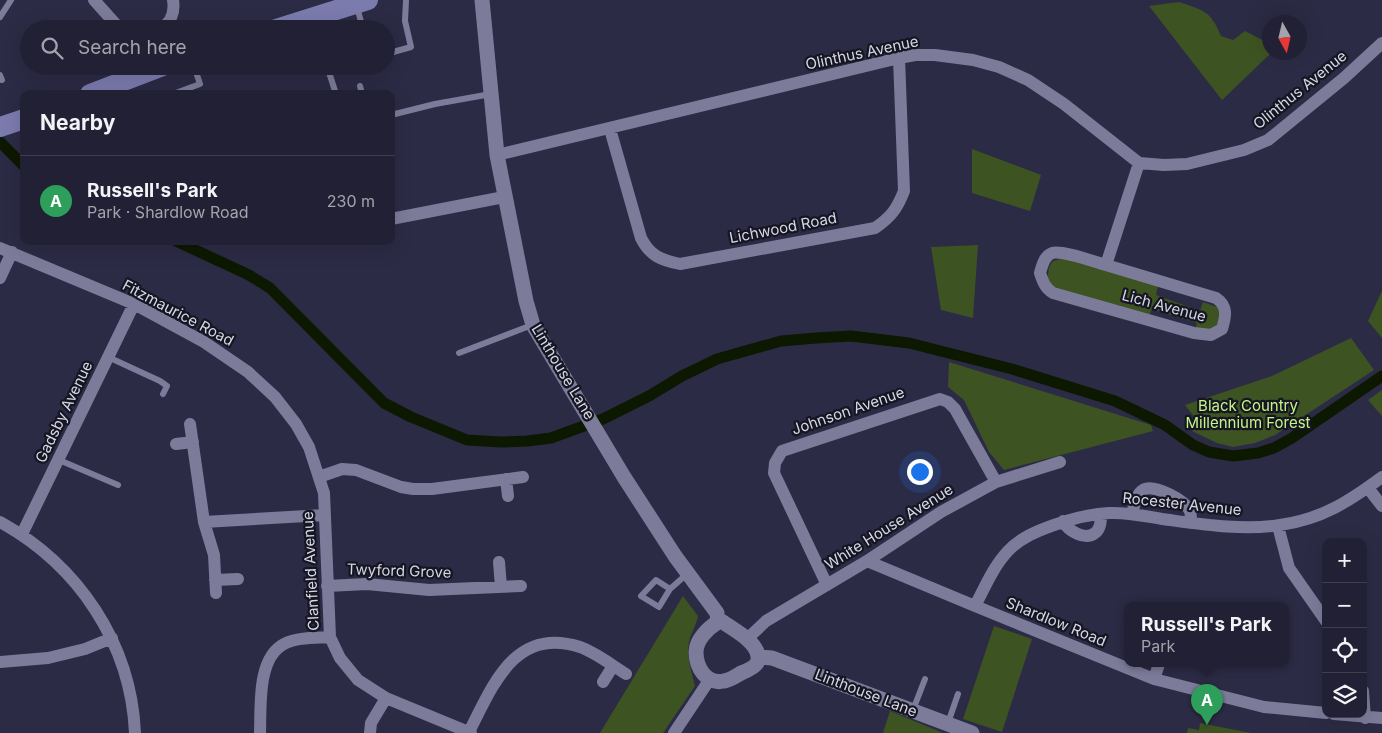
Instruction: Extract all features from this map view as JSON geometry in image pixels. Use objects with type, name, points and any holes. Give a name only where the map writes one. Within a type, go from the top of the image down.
[{"type":"main road","points":[[319,20],[362,2]]},
{"type":"main road","points":[[101,90],[140,75]]},
{"type":"street","points":[[94,0],[112,20]]},
{"type":"street","points":[[170,20],[174,12],[173,0]]},
{"type":"street","name":"Linthouse Lane","points":[[482,0],[497,155],[526,301],[533,325],[624,477],[717,613],[718,622]]},
{"type":"street","name":"Olinthus Avenue","points":[[497,155],[899,58],[935,55],[973,60],[999,67],[1028,80],[1064,104],[1139,163],[1186,164],[1244,150],[1268,140],[1381,45]]},
{"type":"street","name":"Lichwood Road","points":[[610,129],[641,238],[646,249],[666,261],[680,264],[875,228],[898,207],[904,191],[899,58]]},
{"type":"street","points":[[1106,265],[1139,163]]},
{"type":"street","points":[[395,218],[504,197]]},
{"type":"street","points":[[0,278],[6,250]]},
{"type":"street","name":"Fitzmaurice Road","points":[[6,250],[134,304],[204,342],[229,358],[248,372],[275,397],[296,424],[305,439],[319,476]]},
{"type":"street","name":"Lich Avenue","points":[[1052,253],[1061,253],[1106,265],[1216,298],[1226,309],[1222,329],[1211,335],[1194,333],[1053,293],[1043,283],[1040,273],[1046,257],[1052,253]]},
{"type":"street","name":"Gadsby Avenue","points":[[22,534],[134,304]]},
{"type":"street","name":"Johnson Avenue","points":[[827,585],[774,473],[775,463],[782,451],[940,399],[948,402],[955,409],[996,482]]},
{"type":"street","points":[[190,424],[204,522],[214,555],[216,593]]},
{"type":"street","points":[[176,444],[193,442]]},
{"type":"street","name":"White House Avenue","points":[[746,639],[766,621],[867,561],[940,512],[996,482],[1060,462]]},
{"type":"street","points":[[319,476],[342,469],[356,470],[401,487],[413,489],[432,489],[523,477]]},
{"type":"street","name":"Clanfield Avenue","points":[[319,476],[324,494],[330,637],[340,658],[358,680],[386,698],[470,732]]},
{"type":"street","name":"Rocester Avenue","points":[[974,606],[995,567],[1009,550],[1038,530],[1064,521],[1101,514],[1132,514],[1191,523],[1242,527],[1278,526],[1311,519],[1332,510],[1382,477]]},
{"type":"street","points":[[506,479],[508,496]]},
{"type":"street","points":[[1132,514],[1136,498],[1141,490],[1147,488],[1178,499],[1190,511],[1191,523]]},
{"type":"street","points":[[1368,488],[1382,506]]},
{"type":"street","points":[[1064,521],[1067,528],[1078,534],[1088,536],[1095,534],[1100,527],[1101,514]]},
{"type":"street","points":[[204,522],[324,515]]},
{"type":"street","points":[[0,522],[22,534],[57,563],[76,583],[102,620],[112,638],[128,683],[135,733]]},
{"type":"street","points":[[1278,526],[1289,568],[1322,615]]},
{"type":"street","name":"Shardlow Road","points":[[867,561],[1124,667]]},
{"type":"street","points":[[499,562],[501,587]]},
{"type":"street","points":[[215,580],[238,579]]},
{"type":"street","name":"Twyford Grove","points":[[327,586],[366,584],[429,590],[521,586]]},
{"type":"street","points":[[718,622],[723,622],[751,642],[759,657],[758,663],[754,667],[728,680],[719,681],[710,679],[702,672],[696,657],[696,649],[700,640],[707,630],[718,622]]},
{"type":"street","points":[[260,733],[262,692],[267,663],[271,655],[285,644],[305,639],[330,637]]},
{"type":"street","points":[[0,662],[48,658],[86,649],[112,638]]},
{"type":"street","points":[[470,732],[491,688],[507,664],[531,647],[549,642],[581,647],[626,674]]},
{"type":"street","name":"Linthouse Lane","points":[[759,657],[772,658],[972,733]]},
{"type":"street","points":[[602,682],[613,666]]},
{"type":"street","name":"Shardlow Road","points":[[1124,667],[1154,679],[1264,707],[1322,713]]},
{"type":"street","points":[[1154,679],[1158,667]]},
{"type":"street","points":[[674,733],[710,679]]},
{"type":"street","points":[[370,733],[371,723],[386,698]]},
{"type":"street","points":[[1367,718],[1382,718]]},
{"type":"lane","points":[[0,18],[11,0]]},
{"type":"lane","points":[[395,51],[411,47],[404,14],[406,0]]},
{"type":"lane","points":[[362,2],[363,20]]},
{"type":"lane","points":[[183,90],[200,84],[197,75]]},
{"type":"lane","points":[[330,75],[335,90]]},
{"type":"lane","points":[[360,86],[361,90]]},
{"type":"lane","points":[[395,114],[435,104],[490,94]]},
{"type":"lane","points":[[458,354],[533,325]]},
{"type":"lane","points":[[108,358],[160,381],[167,386],[162,394]]},
{"type":"lane","points":[[58,460],[118,485]]},
{"type":"lane","points":[[670,589],[656,580],[641,596],[659,607],[670,589],[688,573]]},
{"type":"lane","points":[[912,711],[924,679]]},
{"type":"lane","points":[[948,724],[958,694]]},
{"type":"green space","points":[[1179,2],[1194,7],[1210,16],[1221,36],[1233,40],[1245,31],[1262,40],[1262,60],[1264,60],[1222,100],[1149,6]]},
{"type":"green space","points":[[972,149],[1041,175],[1030,211],[972,193]]},
{"type":"green space","points":[[978,245],[973,318],[941,310],[931,247]]},
{"type":"green space","points":[[1064,258],[1158,286],[1156,295],[1200,311],[1203,302],[1217,307],[1221,313],[1218,326],[1207,331],[1195,330],[1197,323],[1152,309],[1149,316],[1053,288],[1047,281],[1049,267],[1053,261]]},
{"type":"green space","points":[[1382,291],[1382,338],[1368,321]]},
{"type":"green space","name":"Black Country Millennium Forest","points":[[1351,338],[1374,370],[1275,435],[1255,443],[1233,447],[1217,443],[1192,431],[1199,423],[1185,405],[1272,376]]},
{"type":"green space","points":[[949,362],[1151,425],[1153,431],[1004,470],[989,452],[964,400],[948,387]]},
{"type":"green space","points":[[1382,390],[1382,416],[1368,400]]},
{"type":"green space","points":[[683,596],[698,616],[688,647],[695,686],[663,733],[600,733]]},
{"type":"green space","points":[[994,626],[1032,639],[1002,732],[963,719]]},
{"type":"green space","points":[[890,711],[943,733],[883,733]]},
{"type":"green space","points":[[1200,723],[1251,733],[1187,733],[1188,728],[1199,730]]},
{"type":"waterway","points":[[0,142],[20,162]]},
{"type":"waterway","points":[[185,245],[249,275],[270,288],[384,403],[411,417],[467,440],[501,442],[551,438],[603,419],[717,359],[781,341],[816,338],[851,336],[909,343],[1012,369],[1115,401],[1165,425],[1193,445],[1209,452],[1233,456],[1258,453],[1274,448],[1292,438],[1382,376]]},
{"type":"place","name":"Russell's Park","points":[[1207,725]]}]
